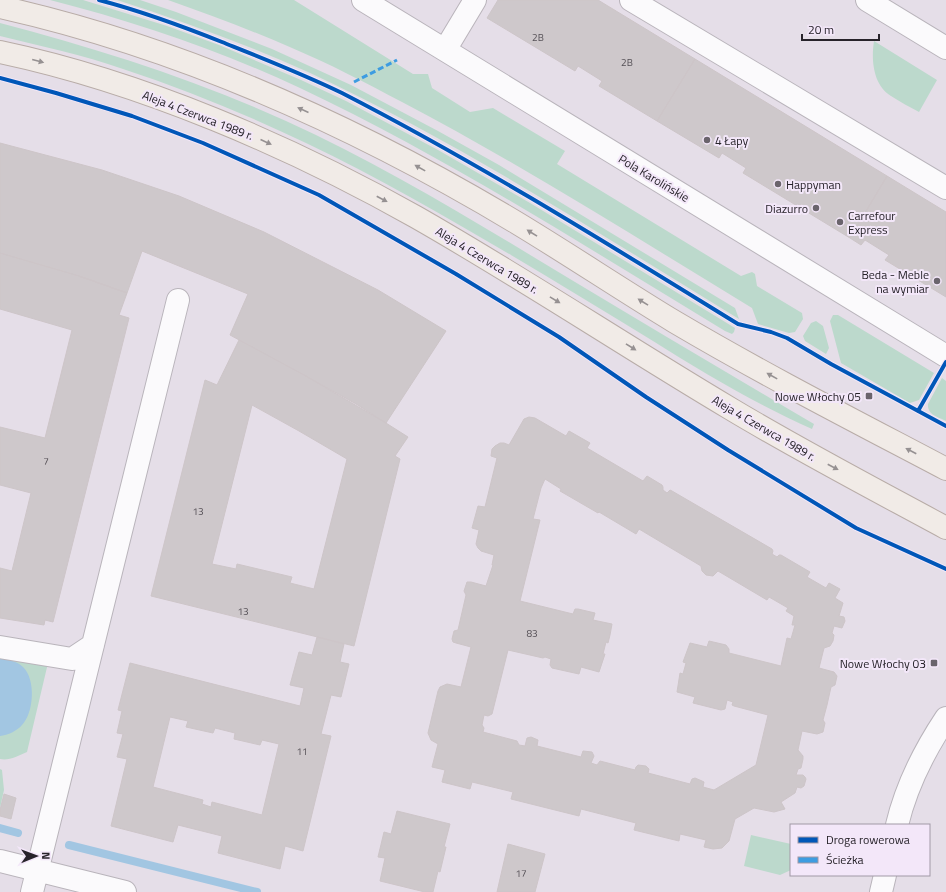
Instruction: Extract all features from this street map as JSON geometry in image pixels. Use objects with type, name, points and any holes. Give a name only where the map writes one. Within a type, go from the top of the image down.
[{"type":"main road","points":[[0,7],[38,15],[120,39],[244,84],[354,134],[407,161],[517,223],[676,322],[834,410],[946,469]]},
{"type":"main road","name":"Aleja 4 Czerwca 1989 r.","points":[[0,52],[68,69],[167,102],[232,127],[341,177],[415,217],[479,255],[730,409],[792,445],[946,528]]},
{"type":"street","name":"Pola Karolińskie","points":[[363,0],[386,7],[445,50],[946,356]]},
{"type":"street","points":[[445,50],[475,0]]},
{"type":"street","points":[[631,0],[946,188]]},
{"type":"street","points":[[867,0],[946,48]]},
{"type":"street","points":[[32,892],[178,300]]},
{"type":"street","points":[[0,647],[72,659],[92,645]]},
{"type":"street","points":[[897,824],[912,779],[932,738],[946,718]]},
{"type":"street","points":[[0,861],[124,892]]},
{"type":"street","points":[[880,892],[885,876]]},
{"type":"green space","points":[[50,0],[83,0],[167,26],[219,45],[346,101],[438,150],[530,203],[735,328],[734,332],[732,334],[725,331],[516,204],[463,174],[355,115],[300,88],[270,74],[178,38]]},
{"type":"green space","points":[[117,0],[140,0],[176,12],[272,49],[351,85],[499,165],[735,308],[739,319],[474,158],[364,99],[308,72],[237,42]]},
{"type":"green space","points":[[168,0],[294,0],[413,74],[428,74],[432,88],[470,112],[493,108],[565,151],[557,164],[741,276],[752,272],[755,274],[757,286],[802,313],[803,319],[795,332],[789,333],[758,324],[752,308],[579,202],[447,126],[306,54],[277,41]]},
{"type":"green space","points":[[0,23],[73,43],[181,78],[251,106],[323,138],[395,176],[500,237],[814,424],[812,429],[731,388],[691,365],[557,283],[421,203],[380,180],[296,138],[211,101],[167,84],[93,59],[0,36]]},
{"type":"green space","points":[[874,41],[937,80],[919,112],[891,96],[880,85],[873,64]]},
{"type":"green space","points":[[833,315],[838,315],[934,373],[919,400],[910,403],[841,363],[830,321]]},
{"type":"green space","points":[[816,321],[823,326],[829,348],[826,354],[805,341],[803,336],[811,323]]},
{"type":"green space","points":[[942,378],[946,381],[946,421],[931,413],[928,408],[928,404]]},
{"type":"green space","points":[[0,655],[48,663],[27,752],[14,758],[7,759],[0,759]]},
{"type":"green space","points":[[0,769],[2,770],[4,790],[0,808]]},
{"type":"green space","points":[[751,835],[790,844],[790,870],[780,875],[744,866]]},
{"type":"water","points":[[0,658],[15,662],[23,667],[30,679],[32,696],[29,713],[22,725],[18,729],[6,735],[0,736]]},
{"type":"building","points":[[498,0],[598,0],[695,59],[657,121],[599,86],[602,81],[578,66],[575,71],[487,18]]},
{"type":"building","points":[[695,59],[887,176],[850,238],[743,173],[746,168],[722,153],[719,158],[657,121]]},
{"type":"building","points":[[0,143],[102,170],[179,196],[264,232],[378,290],[446,331],[386,423],[304,375],[230,335],[248,294],[142,251],[127,293],[79,276],[0,253]]},
{"type":"building","points":[[887,176],[946,212],[946,297],[885,260],[889,255],[865,240],[861,245],[850,238]]},
{"type":"building","points":[[0,253],[79,276],[127,293],[119,315],[129,318],[53,622],[45,620],[44,625],[0,618],[0,568],[12,571],[31,493],[0,485],[0,427],[45,438],[72,330],[0,309]]},
{"type":"building","points":[[239,340],[356,404],[408,437],[395,456],[400,459],[354,646],[151,596],[205,380],[217,385]],"holes":[[[252,405],[347,459],[314,589],[290,583],[292,577],[237,564],[236,569],[212,564]]]},
{"type":"building","points":[[529,417],[535,418],[566,436],[569,431],[590,443],[587,448],[643,481],[647,476],[662,485],[663,490],[667,493],[670,490],[672,491],[772,549],[772,554],[777,557],[781,555],[810,572],[807,577],[826,588],[829,583],[840,589],[835,598],[843,603],[839,616],[844,617],[845,621],[842,628],[834,626],[832,633],[834,635],[833,641],[830,646],[824,648],[819,668],[834,672],[837,676],[835,685],[831,687],[823,720],[825,723],[823,732],[817,734],[802,731],[798,750],[803,756],[803,759],[801,768],[798,769],[796,775],[803,775],[805,777],[806,779],[804,786],[801,788],[797,787],[795,793],[781,802],[785,809],[774,812],[754,808],[735,819],[729,841],[722,848],[713,849],[704,847],[706,840],[680,834],[679,841],[634,830],[636,823],[581,809],[579,816],[511,799],[513,792],[472,782],[470,789],[442,782],[445,770],[432,767],[438,744],[431,740],[428,733],[438,691],[440,687],[447,684],[461,687],[471,647],[453,642],[452,639],[454,631],[458,630],[466,595],[464,591],[467,582],[486,586],[493,565],[494,555],[481,551],[478,548],[476,544],[479,530],[472,528],[478,506],[485,507],[497,458],[491,456],[492,449],[500,443],[509,445],[524,419]],"holes":[[[545,479],[561,489],[560,491],[636,534],[639,529],[701,566],[702,571],[706,575],[713,576],[718,571],[767,600],[769,597],[788,608],[786,611],[794,616],[792,625],[795,625],[791,639],[787,638],[781,666],[729,653],[729,649],[726,645],[709,641],[707,647],[690,643],[683,662],[686,663],[683,674],[680,673],[677,692],[695,697],[693,703],[721,710],[725,709],[727,700],[733,702],[732,705],[734,706],[768,715],[756,765],[714,790],[703,787],[704,782],[695,778],[692,779],[690,784],[648,773],[649,769],[646,766],[638,765],[635,770],[600,761],[597,765],[591,763],[594,756],[592,752],[583,751],[581,757],[537,746],[538,740],[531,737],[527,738],[525,746],[519,745],[517,741],[483,732],[484,728],[482,725],[484,715],[488,716],[492,714],[508,650],[551,659],[550,665],[552,668],[579,674],[581,667],[599,672],[605,654],[603,654],[606,642],[608,643],[612,624],[593,620],[595,613],[575,609],[573,614],[520,601],[540,520],[533,519],[541,488]]]},
{"type":"building","points":[[317,637],[344,644],[340,662],[349,664],[341,697],[331,695],[321,734],[331,736],[303,851],[285,846],[280,869],[218,853],[222,836],[178,825],[173,842],[111,826],[127,759],[117,757],[123,734],[117,733],[122,711],[118,710],[130,663],[300,706],[304,688],[290,685],[299,652],[312,655]],"holes":[[[170,717],[188,721],[186,727],[213,733],[215,728],[235,733],[234,739],[260,745],[262,740],[279,744],[262,815],[212,802],[211,807],[202,804],[203,800],[153,787]]]},
{"type":"building","points":[[4,794],[16,798],[11,819],[0,816]]},
{"type":"building","points":[[397,811],[450,824],[440,872],[438,871],[433,892],[425,892],[380,881],[385,858],[378,857],[384,832],[391,834]]},
{"type":"building","points":[[508,844],[545,854],[535,892],[497,892]]},
{"type":"waterway","points":[[0,828],[18,833]]},
{"type":"waterway","points":[[69,845],[257,892]]},
{"type":"marked path","points":[[354,82],[397,60]]},
{"type":"cycle path","points":[[99,0],[192,30],[282,66],[342,93],[443,147],[493,176],[738,324],[771,332],[787,338],[831,364],[946,426]]},
{"type":"cycle path","points":[[0,78],[132,116],[203,143],[319,195],[456,274],[559,337],[646,397],[728,450],[856,528],[946,569]]},
{"type":"cycle path","points":[[918,411],[946,362]]},
{"type":"place","name":"4 Łapy","points":[[707,140]]},
{"type":"place","name":"Happyman","points":[[778,184]]},
{"type":"place","name":"Diazurro","points":[[816,208]]},
{"type":"place","name":"Carrefour Express","points":[[840,222]]},
{"type":"place","name":"Beda - Meble na wymiar","points":[[937,281]]},
{"type":"place","name":"Nowe Włochy 05","points":[[869,396]]},
{"type":"place","name":"Nowe Włochy 03","points":[[934,663]]}]
